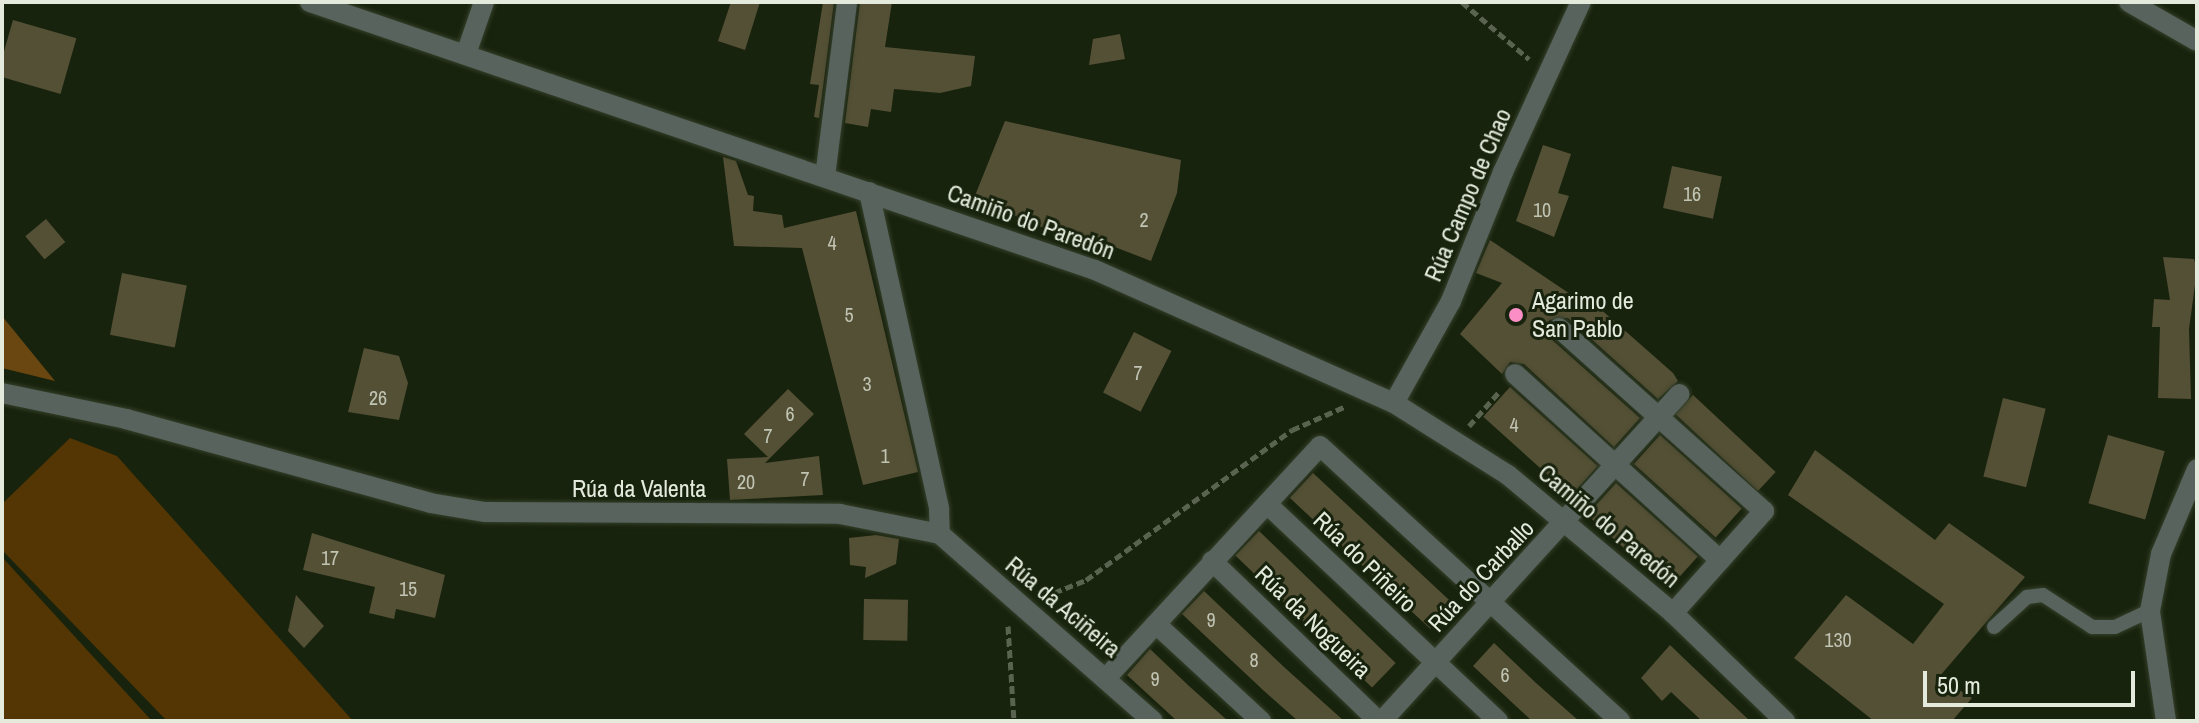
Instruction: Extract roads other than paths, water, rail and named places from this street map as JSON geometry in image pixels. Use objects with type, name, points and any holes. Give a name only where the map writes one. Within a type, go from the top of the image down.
[{"type":"street","name":"Camiño do Paredón","points":[[310,2],[467,51],[1095,270],[1394,403],[1458,439],[1566,523],[1673,613],[1785,721]]},
{"type":"street","points":[[467,51],[484,2]]},
{"type":"street","points":[[825,177],[847,2]]},
{"type":"street","name":"Rúa Campo de Chao","points":[[1394,403],[1451,301],[1503,172],[1581,2]]},
{"type":"street","points":[[2129,2],[2197,41]]},
{"type":"street","points":[[869,192],[939,509],[940,534]]},
{"type":"street","name":"Camiño do Paredón","points":[[1559,328],[1764,511],[1673,613]]},
{"type":"street","name":"Camiño do Paredón","points":[[1515,374],[1720,560]]},
{"type":"street","name":"Rúa da Valenta","points":[[2,393],[126,419],[430,503],[485,512],[840,514],[940,534]]},
{"type":"street","name":"Rúa do Carballo","points":[[1380,721],[1566,523],[1680,394]]},
{"type":"street","points":[[1107,677],[1320,446],[1620,721]]},
{"type":"street","points":[[2166,721],[2150,611],[2161,554],[2197,469]]},
{"type":"street","name":"Rúa do Piñeiro","points":[[1267,504],[1498,721]]},
{"type":"street","name":"Rúa da Aciñeira","points":[[940,534],[997,587],[1023,604],[1107,677],[1153,721]]},
{"type":"street","name":"Rúa da Nogueira","points":[[1212,561],[1380,721]]},
{"type":"street","points":[[1156,624],[1261,721]]},
{"type":"lane","points":[[1994,627],[2027,597],[2043,595],[2092,627],[2115,627],[2150,611]]},
{"type":"place","name":"Agarimo de San Pablo","points":[[1516,315]]}]
